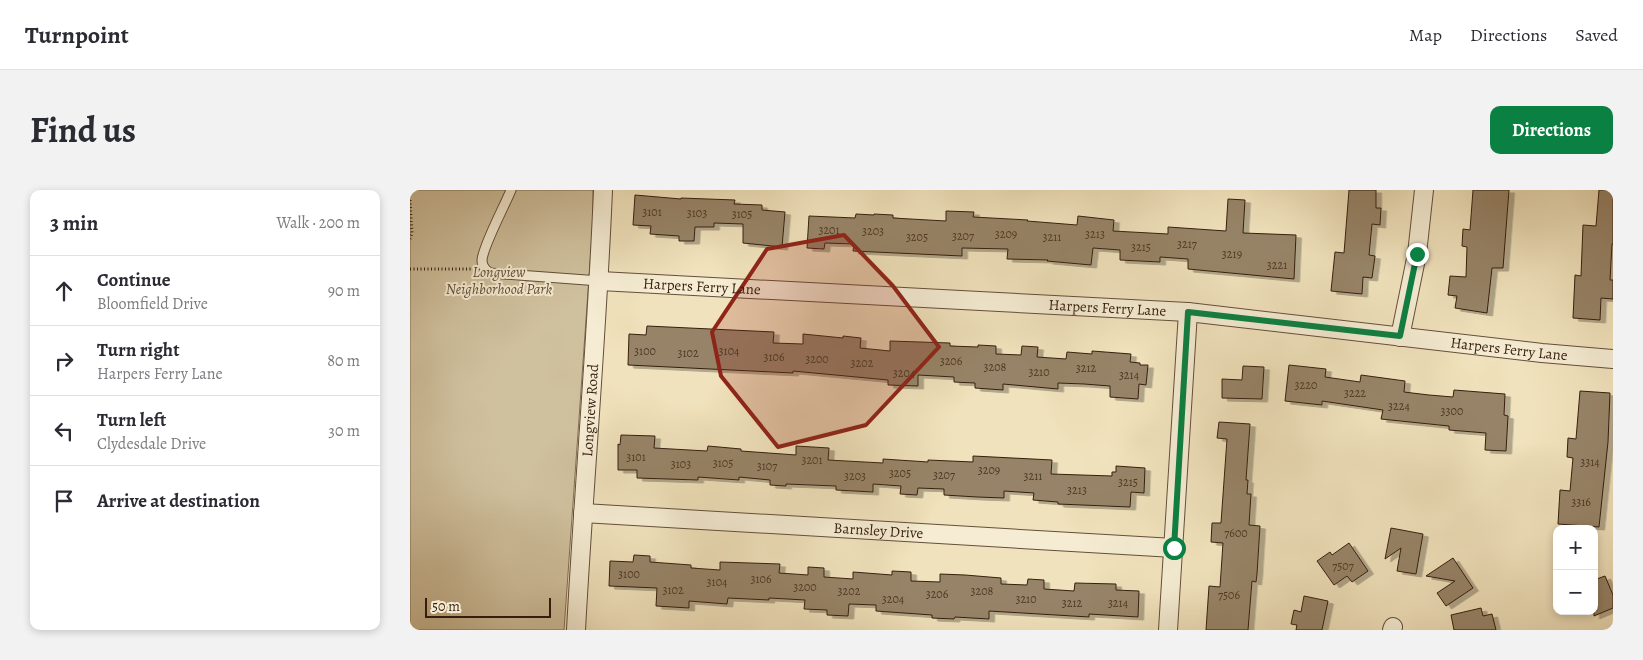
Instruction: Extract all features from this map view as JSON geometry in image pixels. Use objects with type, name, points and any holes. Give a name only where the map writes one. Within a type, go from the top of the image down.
[{"type":"street","name":"Longview Road","points":[[576,630],[582,513],[600,281],[603,190]]},
{"type":"street","points":[[1400,336],[1417,254],[1424,190]]},
{"type":"street","name":"Harpers Ferry Lane","points":[[600,281],[1188,312],[1532,352],[1613,359]]},
{"type":"street","points":[[1168,630],[1188,312]]},
{"type":"street","name":"Barnsley Drive","points":[[582,513],[1174,548]]},
{"type":"lane","points":[[511,190],[486,249],[482,261],[484,269],[490,273],[600,281]]},
{"type":"path","points":[[410,200],[412,234],[410,239]]},
{"type":"path","points":[[410,269],[484,269]]},
{"type":"highlighted area","points":[[844,235],[893,286],[939,347],[866,425],[778,447],[721,376],[712,332],[767,249]]},
{"type":"green space","name":"Longview Neighborhood Park","points":[[410,190],[593,190],[593,221],[564,630],[410,630]]},
{"type":"building","points":[[1349,190],[1376,190],[1376,208],[1381,208],[1380,225],[1372,224],[1369,255],[1375,256],[1372,278],[1363,277],[1362,294],[1331,291],[1335,252],[1344,253]]},
{"type":"building","points":[[1473,190],[1509,190],[1503,268],[1492,268],[1487,313],[1455,308],[1457,296],[1448,295],[1450,276],[1466,277],[1467,247],[1462,246],[1463,229],[1470,230]]},
{"type":"building","points":[[1599,190],[1613,190],[1613,244],[1610,280],[1613,280],[1613,299],[1601,298],[1600,320],[1573,318],[1575,275],[1581,276],[1583,225],[1596,226]]},
{"type":"building","points":[[635,195],[681,199],[735,200],[734,204],[762,205],[762,210],[785,212],[782,247],[743,243],[743,224],[714,223],[714,227],[695,227],[694,241],[679,241],[679,236],[650,234],[651,226],[633,225]]},
{"type":"building","points":[[1228,199],[1245,200],[1243,233],[1296,235],[1294,279],[1188,269],[1188,259],[1160,257],[1160,262],[1120,260],[1120,250],[1093,248],[1091,265],[1048,260],[1007,259],[1008,249],[962,248],[962,256],[853,251],[854,244],[825,243],[824,249],[807,248],[809,216],[855,218],[856,214],[893,215],[893,218],[946,221],[946,211],[974,212],[973,217],[1077,225],[1078,216],[1114,220],[1113,231],[1168,234],[1168,227],[1226,231]]},
{"type":"building","points":[[647,326],[774,332],[773,343],[803,344],[803,334],[843,338],[843,336],[861,338],[860,348],[890,351],[890,341],[950,343],[950,346],[996,346],[996,354],[1021,355],[1022,346],[1038,347],[1037,357],[1066,359],[1067,352],[1092,354],[1092,351],[1131,354],[1130,362],[1148,365],[1146,385],[1139,384],[1138,399],[1110,397],[1110,386],[1084,384],[1058,383],[1058,389],[1003,384],[1003,390],[975,388],[975,383],[954,382],[954,377],[918,375],[918,386],[888,385],[888,380],[793,371],[793,373],[628,365],[629,334],[646,335]]},
{"type":"building","points":[[1289,365],[1326,369],[1325,377],[1360,382],[1361,375],[1405,381],[1404,392],[1453,397],[1454,390],[1505,394],[1504,415],[1508,416],[1506,451],[1485,450],[1486,433],[1449,430],[1449,426],[1381,419],[1383,410],[1322,401],[1322,405],[1285,401]]},
{"type":"building","points":[[1243,366],[1264,367],[1262,399],[1222,398],[1222,379],[1242,380]]},
{"type":"building","points":[[1580,391],[1610,393],[1608,442],[1599,527],[1598,525],[1558,524],[1560,490],[1570,491],[1573,458],[1567,457],[1568,438],[1576,439]]},
{"type":"building","points":[[1219,422],[1250,424],[1246,480],[1248,480],[1247,494],[1251,494],[1249,525],[1260,526],[1257,574],[1256,582],[1252,581],[1248,630],[1206,630],[1209,586],[1220,587],[1223,543],[1211,542],[1212,523],[1221,523],[1227,439],[1217,438]]},
{"type":"building","points":[[621,435],[655,436],[654,448],[707,451],[708,446],[741,449],[741,451],[796,455],[796,446],[829,448],[828,460],[883,463],[883,459],[973,462],[973,456],[1052,460],[1051,474],[1112,476],[1112,472],[1116,472],[1116,466],[1145,468],[1144,493],[1131,492],[1130,507],[1058,504],[1058,502],[1033,500],[1034,493],[1004,491],[1004,498],[944,495],[944,489],[918,488],[917,495],[900,494],[901,486],[873,484],[873,492],[836,490],[836,486],[770,485],[770,480],[739,477],[739,480],[698,477],[698,480],[637,478],[637,470],[618,470],[618,444],[620,445]]},
{"type":"building","points":[[1391,528],[1423,534],[1416,574],[1397,571],[1401,548],[1385,559]]},
{"type":"building","points":[[1349,543],[1368,571],[1352,582],[1347,576],[1334,585],[1317,561],[1330,552],[1332,555]]},
{"type":"building","points":[[634,555],[650,556],[650,562],[691,565],[691,568],[720,570],[720,562],[780,564],[779,573],[808,575],[808,567],[824,568],[824,577],[853,579],[853,572],[892,575],[892,571],[911,572],[911,581],[940,582],[940,574],[965,575],[1001,578],[1001,584],[1027,585],[1028,579],[1044,580],[1044,589],[1074,591],[1075,583],[1116,584],[1116,590],[1139,591],[1138,617],[1089,614],[1089,617],[989,611],[989,619],[955,617],[954,619],[932,618],[932,615],[876,611],[876,605],[849,604],[848,616],[827,615],[827,610],[804,609],[805,600],[769,598],[769,600],[728,598],[727,604],[689,601],[689,608],[656,606],[657,588],[609,586],[610,561],[633,562]]},
{"type":"building","points":[[1453,558],[1473,588],[1446,606],[1437,593],[1455,581],[1426,576]]},
{"type":"building","points":[[1605,576],[1613,595],[1613,608],[1598,614],[1598,579]]},
{"type":"building","points":[[1304,596],[1328,601],[1322,630],[1296,630],[1297,625],[1291,624],[1294,610],[1301,612]]},
{"type":"building","points":[[1481,608],[1483,616],[1492,614],[1496,630],[1454,630],[1451,615]]},
{"type":"route","points":[[1174,548],[1188,312],[1400,336],[1417,254]]}]
